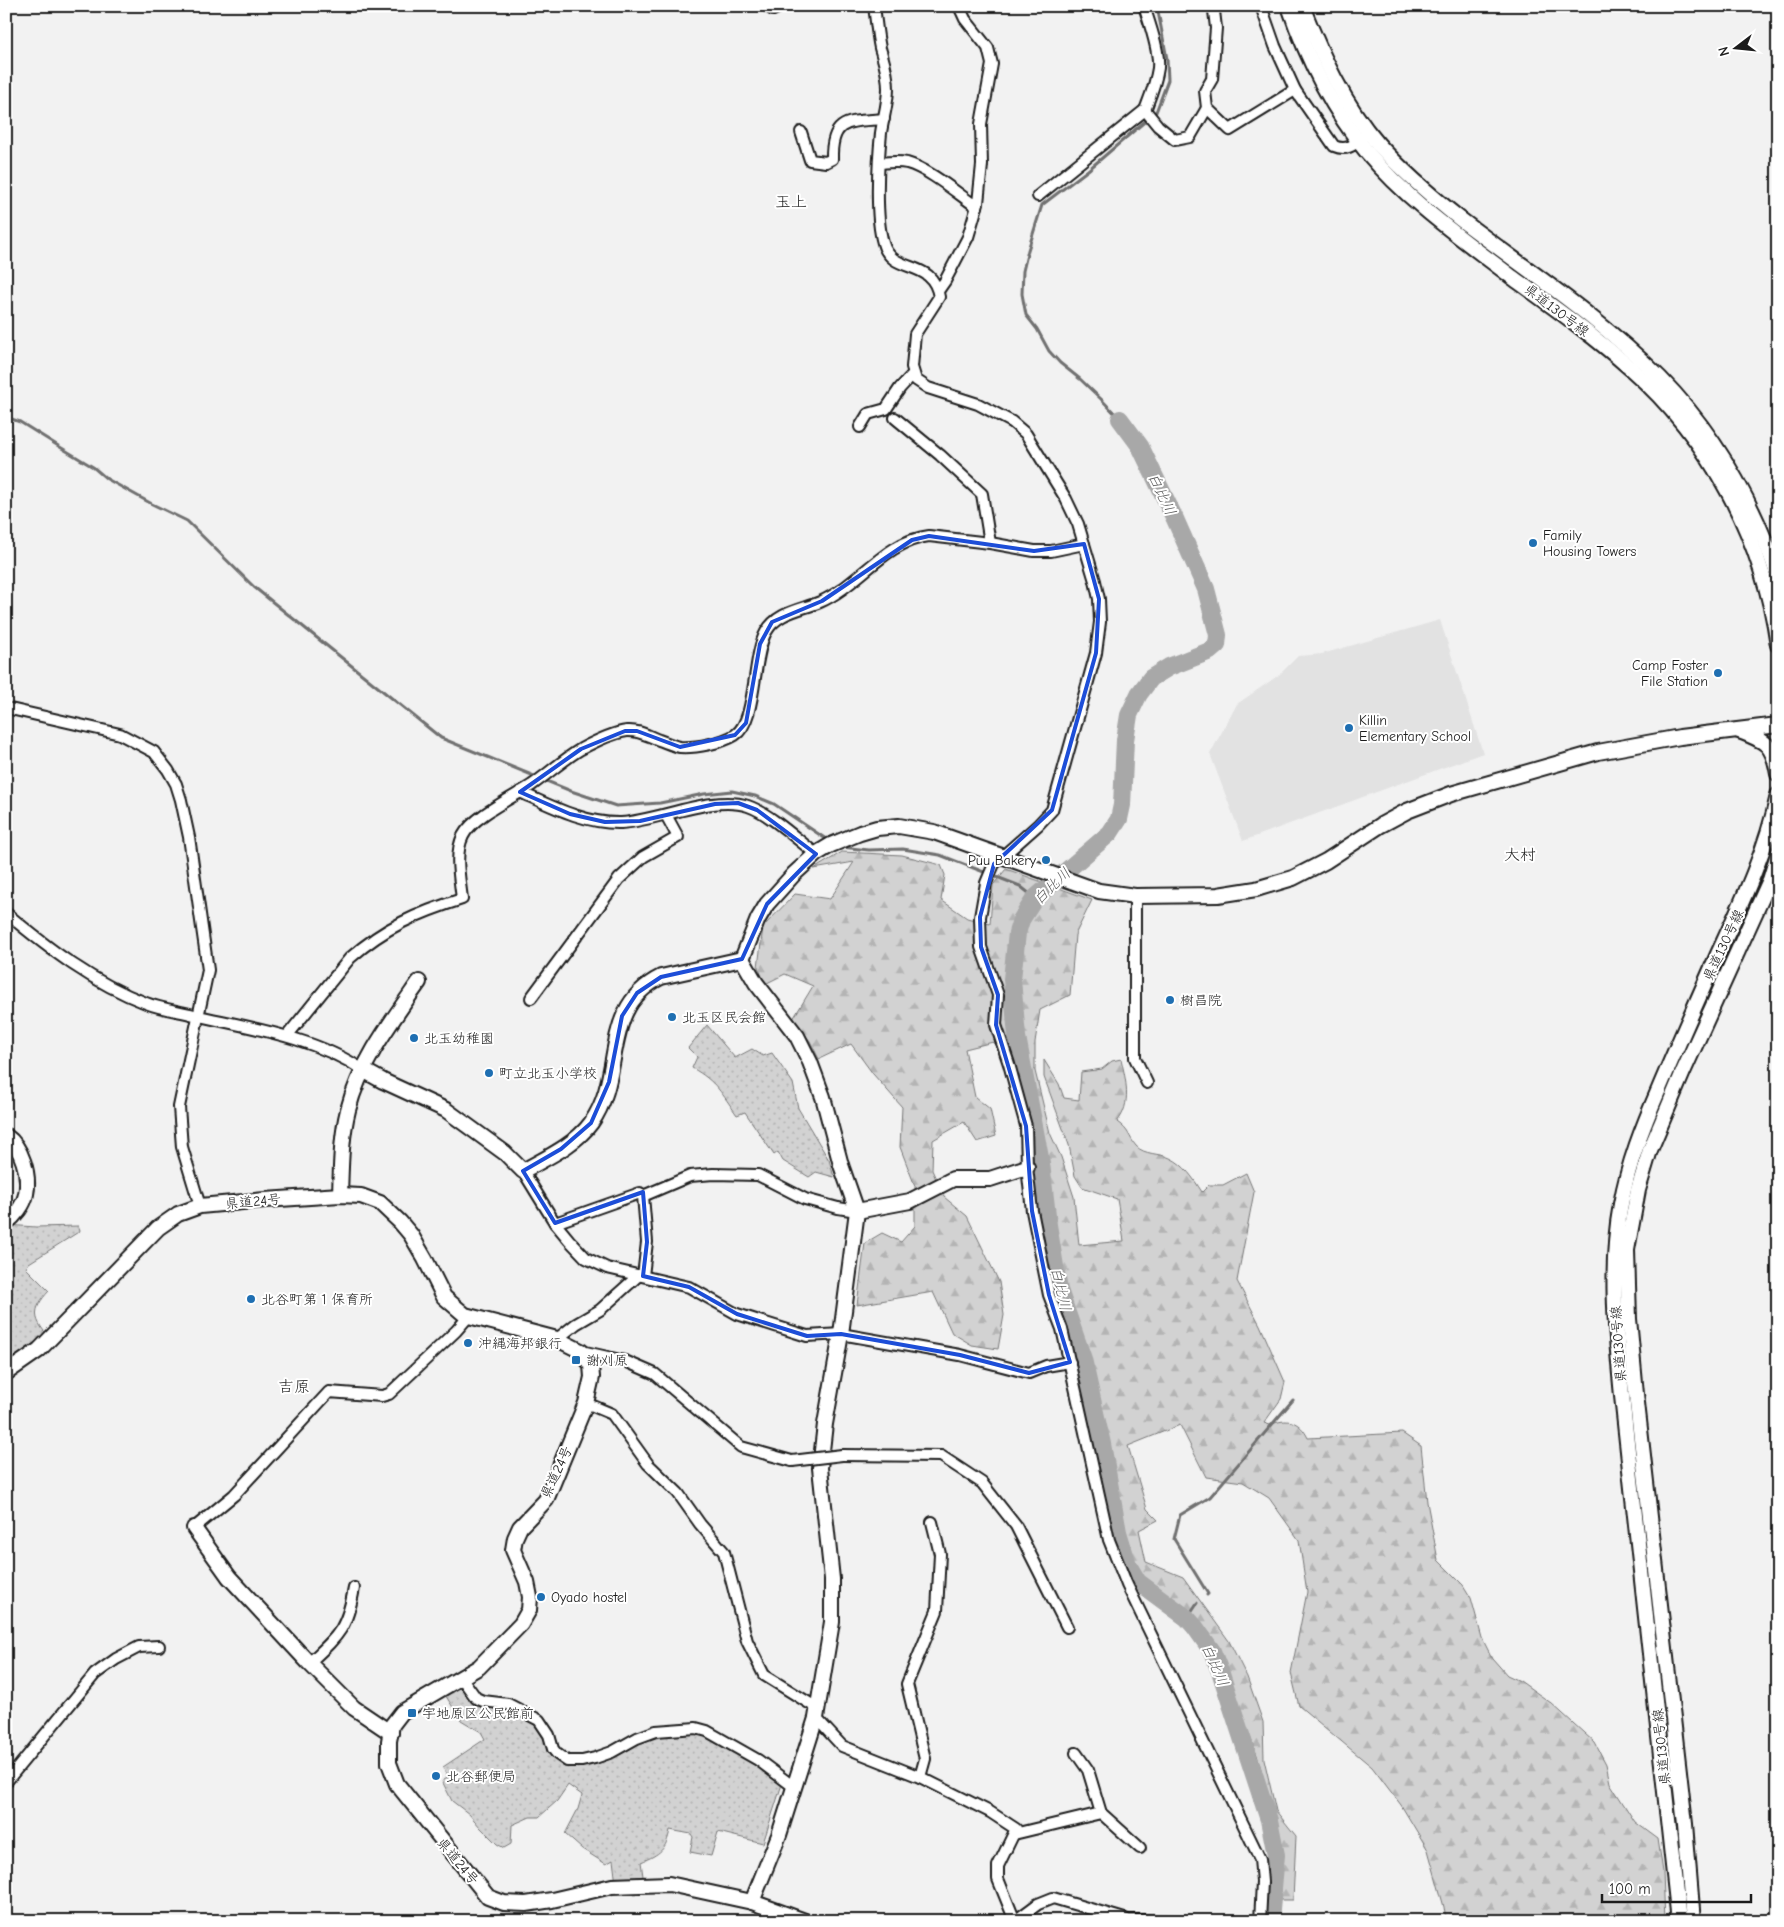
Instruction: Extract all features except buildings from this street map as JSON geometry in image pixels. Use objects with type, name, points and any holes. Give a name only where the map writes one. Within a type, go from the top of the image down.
[{"type":"main road","name":"県道130号線","points":[[1289,6],[1301,42],[1321,84],[1339,114],[1434,198],[1622,344],[1679,399],[1718,450],[1739,483],[1765,537],[1778,576]]},
{"type":"main road","name":"県道130号線","points":[[1302,6],[1334,78],[1379,165],[1425,210],[1613,353],[1669,407],[1711,462],[1730,493],[1741,516],[1766,583],[1778,645]]},
{"type":"main road","points":[[742,959],[758,919],[767,904],[794,874],[819,852],[860,833],[883,828],[913,828],[934,832],[997,860],[1045,871],[1099,892],[1135,896],[1218,895],[1256,888],[1293,878],[1326,861],[1406,811],[1451,794],[1598,752],[1680,737],[1778,725]]},
{"type":"main road","points":[[1736,730],[1761,739],[1769,745],[1775,757],[1778,774]]},
{"type":"main road","name":"県道130号線","points":[[1679,1921],[1622,1396],[1615,1320],[1615,1249],[1621,1204],[1638,1143],[1679,1040],[1755,873],[1772,823],[1778,795]]},
{"type":"main road","name":"県道130号線","points":[[1694,1921],[1690,1895],[1685,1824],[1636,1394],[1629,1319],[1627,1250],[1638,1190],[1650,1150],[1683,1072],[1770,880],[1778,854]]},
{"type":"main road","points":[[363,1070],[382,1082],[446,1110],[505,1153],[523,1171],[561,1150],[582,1134],[591,1123],[603,1100],[609,1082],[622,1016],[637,993],[661,977],[698,967],[742,959]]},
{"type":"main road","points":[[742,959],[756,983],[796,1036],[810,1062],[823,1097],[841,1165],[857,1211],[841,1334],[825,1424],[820,1468],[832,1578],[832,1614],[817,1713],[778,1834],[752,1902]]},
{"type":"main road","points":[[340,1195],[345,1126],[355,1090],[363,1070],[378,1044],[419,982]]},
{"type":"main road","points":[[6,1136],[10,1139],[21,1157],[27,1178],[26,1194],[19,1209],[6,1222]]},
{"type":"main road","points":[[857,1211],[910,1201],[953,1179],[990,1179],[1028,1166]]},
{"type":"main road","name":"県道24号","points":[[6,1373],[39,1350],[158,1228],[178,1214],[200,1206],[340,1195],[361,1196],[380,1203],[388,1209],[411,1235],[444,1297],[458,1310],[469,1316],[557,1339],[581,1351],[591,1366],[592,1377],[586,1403],[546,1500],[520,1527],[515,1538],[514,1550],[527,1582],[530,1597],[529,1610],[521,1624],[479,1667],[402,1712],[392,1725],[389,1741],[389,1763],[396,1784],[488,1897],[504,1903],[526,1904],[552,1900],[612,1886],[669,1884],[752,1902],[805,1921]]},
{"type":"main road","points":[[194,1528],[229,1577],[309,1663],[354,1708],[390,1734]]},
{"type":"main road","points":[[1674,1921],[1676,1890]]},
{"type":"street","points":[[766,6],[773,10],[782,6]]},
{"type":"street","points":[[874,6],[880,47],[888,73],[886,107],[881,133],[878,220],[883,245],[890,256],[905,266],[928,274],[934,281],[939,297],[915,334],[912,355],[913,374],[921,385],[978,404],[1012,422],[1026,434],[1066,499],[1078,524],[1099,599],[1100,622],[1096,653],[1052,810],[1038,825],[997,860],[986,883],[980,917],[981,947],[998,995],[996,1025],[1010,1064],[1026,1126],[1032,1211],[1049,1295],[1062,1329],[1109,1540],[1127,1585],[1260,1860],[1260,1921]]},
{"type":"street","points":[[938,291],[946,281],[968,237],[977,207],[982,165],[981,124],[992,64],[988,48],[965,20],[959,6]]},
{"type":"street","points":[[1038,196],[1146,111],[1158,67],[1152,32],[1144,6]]},
{"type":"street","points":[[1146,111],[1175,140],[1190,137],[1207,108],[1205,90],[1212,79],[1216,28],[1214,11],[1217,6]]},
{"type":"street","points":[[1261,6],[1275,46],[1295,90],[1334,146],[1341,149],[1350,148],[1364,137]]},
{"type":"street","points":[[1207,108],[1230,130],[1295,90]]},
{"type":"street","points":[[801,132],[810,160],[826,162],[832,159],[831,142],[836,132],[847,123],[884,119]]},
{"type":"street","points":[[880,163],[908,163],[930,174],[977,207]]},
{"type":"street","points":[[860,427],[868,414],[886,409],[900,388],[913,374]]},
{"type":"street","points":[[895,418],[940,455],[982,494],[990,543]]},
{"type":"street","points":[[288,1036],[350,958],[362,947],[401,921],[425,910],[462,899],[459,856],[463,834],[479,819],[581,749],[625,731],[638,731],[680,747],[707,744],[735,735],[746,723],[760,644],[772,622],[782,615],[822,601],[845,587],[893,550],[912,540],[929,536],[990,543],[1034,551],[1051,551],[1084,544]]},
{"type":"street","points":[[6,708],[120,734],[154,752],[168,770],[182,800],[208,970],[179,1107],[182,1147],[200,1206]]},
{"type":"street","points":[[520,792],[570,814],[605,822],[631,822],[715,804],[748,806],[819,852]]},
{"type":"street","points":[[531,998],[619,878],[643,857],[678,837],[666,815]]},
{"type":"street","points":[[1135,896],[1134,1058],[1147,1083]]},
{"type":"street","points":[[6,913],[51,950],[82,971],[147,1004],[288,1036],[350,1061],[363,1070]]},
{"type":"street","points":[[523,1171],[555,1223],[568,1240],[586,1258],[607,1268],[689,1287],[737,1314],[807,1336],[841,1334],[960,1355],[1029,1374],[1046,1366],[1070,1362]]},
{"type":"street","points":[[644,1196],[690,1176],[713,1174],[758,1175],[805,1200],[857,1211]]},
{"type":"street","points":[[555,1223],[640,1193],[644,1196]]},
{"type":"street","points":[[557,1339],[576,1324],[600,1310],[641,1276],[647,1242],[644,1196]]},
{"type":"street","points":[[194,1528],[234,1495],[329,1392],[382,1396],[389,1394],[456,1331],[469,1316]]},
{"type":"street","points":[[581,1351],[625,1361],[655,1374],[741,1447],[792,1461],[842,1455],[941,1456],[982,1483],[1016,1526],[1067,1627]]},
{"type":"street","points":[[586,1403],[612,1414],[648,1464],[678,1493],[700,1524],[724,1552],[746,1641],[764,1675],[817,1713],[842,1746],[920,1777],[990,1812],[1016,1829],[998,1866],[998,1879],[1015,1921],[1038,1904],[1053,1898],[1128,1920],[1182,1921]]},
{"type":"street","points":[[920,1777],[925,1759],[907,1684],[937,1611],[940,1554],[932,1522]]},
{"type":"street","points":[[309,1663],[330,1644],[344,1626],[350,1611],[354,1588]]},
{"type":"street","points":[[6,1782],[95,1674],[116,1659],[139,1647],[159,1646]]},
{"type":"street","points":[[461,1677],[476,1698],[483,1701],[508,1704],[539,1720],[545,1726],[557,1754],[567,1761],[582,1761],[595,1758],[656,1731],[696,1728],[707,1731],[758,1760],[794,1786]]},
{"type":"street","points":[[1076,1753],[1088,1770],[1101,1813],[1140,1848]]},
{"type":"street","points":[[1014,1834],[1042,1829],[1101,1813]]},
{"type":"highlighted area","points":[[929,536],[1034,551],[1084,544],[1099,599],[1096,653],[1052,810],[994,864],[980,917],[981,947],[998,995],[996,1025],[1026,1126],[1032,1211],[1049,1295],[1070,1362],[1029,1373],[960,1355],[841,1334],[807,1336],[737,1314],[689,1287],[643,1276],[647,1242],[643,1192],[555,1223],[523,1171],[561,1149],[591,1123],[609,1082],[622,1016],[637,993],[661,977],[742,959],[767,904],[816,854],[757,810],[738,803],[715,804],[640,821],[605,822],[570,814],[520,792],[581,749],[625,731],[637,731],[680,747],[735,735],[746,723],[760,644],[772,622],[822,601],[912,540]]},
{"type":"shaded area","name":"Killin Elementary School","points":[[1440,620],[1483,753],[1243,841],[1210,754],[1237,704],[1279,675],[1298,656],[1322,654]]},
{"type":"green space","points":[[842,852],[902,855],[941,865],[945,875],[941,900],[967,918],[990,924],[993,885],[1006,869],[1092,900],[1075,935],[1070,995],[1040,1010],[1035,1042],[1035,1071],[1050,1133],[1061,1157],[1074,1197],[1079,1245],[1124,1241],[1117,1199],[1082,1187],[1075,1176],[1069,1145],[1044,1077],[1044,1060],[1059,1084],[1064,1098],[1079,1100],[1081,1072],[1102,1069],[1112,1061],[1121,1059],[1126,1083],[1126,1100],[1125,1108],[1117,1122],[1127,1131],[1139,1149],[1166,1156],[1180,1164],[1202,1192],[1209,1185],[1223,1185],[1246,1173],[1254,1192],[1237,1281],[1260,1325],[1285,1382],[1281,1399],[1264,1423],[1270,1425],[1282,1421],[1292,1422],[1305,1432],[1308,1438],[1402,1433],[1421,1446],[1427,1502],[1438,1560],[1463,1585],[1471,1598],[1482,1638],[1492,1658],[1507,1675],[1520,1681],[1551,1703],[1595,1743],[1606,1764],[1610,1783],[1635,1822],[1658,1839],[1663,1872],[1665,1921],[1446,1921],[1444,1907],[1428,1850],[1401,1805],[1372,1767],[1299,1706],[1291,1673],[1307,1592],[1299,1540],[1269,1498],[1243,1482],[1206,1477],[1180,1425],[1128,1446],[1147,1509],[1158,1520],[1139,1530],[1146,1562],[1183,1577],[1229,1641],[1247,1677],[1263,1722],[1264,1759],[1276,1811],[1296,1836],[1293,1900],[1280,1900],[1277,1825],[1257,1755],[1211,1635],[1192,1612],[1135,1582],[1123,1560],[1110,1519],[1081,1377],[1053,1280],[1027,1103],[1015,1060],[993,1042],[965,1049],[975,1097],[990,1109],[996,1136],[977,1142],[964,1122],[933,1140],[932,1170],[944,1197],[967,1216],[999,1282],[1004,1315],[998,1349],[972,1345],[952,1333],[933,1292],[857,1305],[865,1243],[882,1233],[901,1242],[915,1226],[915,1186],[900,1147],[902,1107],[873,1074],[851,1044],[819,1059],[810,1041],[793,1019],[813,986],[785,974],[765,984],[758,967],[763,927],[795,894],[830,899],[854,862],[814,869]]},
{"type":"green space","points":[[707,1025],[735,1058],[752,1049],[763,1056],[772,1053],[793,1083],[798,1108],[829,1160],[834,1177],[816,1172],[809,1177],[783,1161],[778,1152],[774,1155],[745,1112],[737,1115],[713,1083],[692,1068],[697,1057],[688,1048]]},
{"type":"green space","points":[[6,1225],[36,1227],[78,1226],[80,1231],[29,1263],[26,1268],[49,1291],[39,1304],[36,1315],[41,1326],[51,1339],[6,1373]]},
{"type":"green space","points":[[461,1678],[474,1696],[535,1718],[552,1746],[570,1762],[644,1736],[694,1732],[724,1745],[756,1764],[782,1784],[763,1843],[718,1832],[711,1856],[690,1852],[693,1837],[691,1834],[670,1830],[664,1847],[657,1854],[641,1862],[644,1883],[616,1884],[613,1860],[606,1864],[582,1849],[565,1834],[578,1809],[582,1795],[568,1785],[557,1801],[539,1817],[530,1817],[512,1825],[511,1844],[504,1848],[497,1844],[469,1814],[452,1801],[442,1781],[448,1776],[443,1767],[485,1739],[481,1732],[461,1720],[442,1690]]},
{"type":"waterway","name":"白比川","points":[[1120,419],[1049,351],[1037,329],[1026,315],[1022,294],[1023,271],[1042,205],[1088,170],[1156,112],[1168,80],[1167,59],[1157,6]]},
{"type":"waterway","points":[[1778,352],[1774,388],[1778,401]]},
{"type":"waterway","points":[[6,417],[20,422],[93,467],[107,479],[187,521],[254,587],[441,738],[571,791],[616,806],[660,803],[704,794],[732,791],[755,796],[774,804],[829,841]]},
{"type":"waterway","name":"白比川","points":[[1120,419],[1140,446],[1206,589],[1218,635],[1217,645],[1210,651],[1169,667],[1151,678],[1139,694],[1129,715],[1125,740],[1122,805],[1119,819],[1110,833],[1035,898],[1021,920],[1017,933],[1012,979],[1017,1037],[1041,1163],[1048,1225],[1059,1290],[1083,1359],[1102,1444],[1118,1532],[1128,1565],[1138,1582],[1187,1618],[1212,1651],[1221,1674],[1269,1820],[1276,1855],[1270,1921]]},
{"type":"waterway","points":[[841,847],[869,850],[903,849],[940,855],[1020,886],[1035,898]]},
{"type":"waterway","points":[[1207,1595],[1174,1539],[1180,1515],[1210,1497],[1293,1400]]},
{"type":"waterway","points":[[1187,1618],[1197,1603]]},
{"type":"place","name":"Family Housing Towers","points":[[1533,543]]},
{"type":"place","name":"Camp Foster File Station","points":[[1718,673]]},
{"type":"place","name":"Killin Elementary School","points":[[1349,728]]},
{"type":"place","name":"Puu Bakery","points":[[1046,860]]},
{"type":"place","name":"樹昌院","points":[[1170,1000]]},
{"type":"place","name":"北玉区民会館","points":[[672,1017]]},
{"type":"place","name":"北玉幼稚園","points":[[414,1038]]},
{"type":"place","name":"町立北玉小学校","points":[[489,1073]]},
{"type":"place","name":"北谷町第１保育所","points":[[251,1299]]},
{"type":"place","name":"沖縄海邦銀行","points":[[468,1343]]},
{"type":"place","name":"謝刈原","points":[[576,1360]]},
{"type":"place","name":"Oyado hostel","points":[[541,1597]]},
{"type":"place","name":"宇地原区公民館前","points":[[412,1713]]},
{"type":"place","name":"北谷郵便局","points":[[436,1776]]},
{"type":"district","name":"玉上","points":[[791,201]]},
{"type":"district","name":"大村","points":[[1520,854]]},
{"type":"district","name":"吉原","points":[[294,1386]]}]
